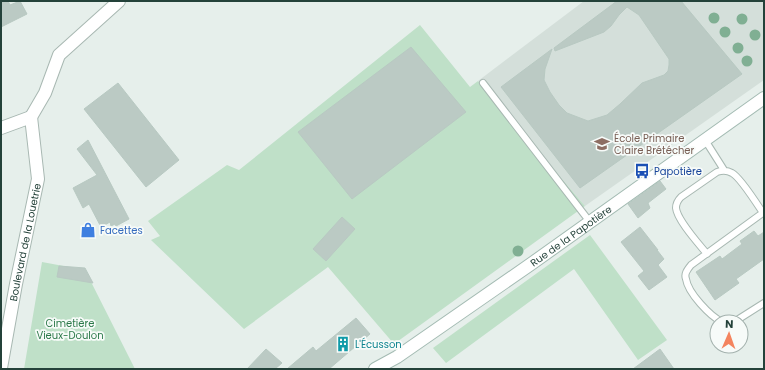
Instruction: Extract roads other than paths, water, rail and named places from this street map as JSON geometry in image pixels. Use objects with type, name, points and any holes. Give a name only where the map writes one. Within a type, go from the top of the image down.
[{"type":"street","points":[[1,128],[31,117],[45,93],[59,55],[119,1]]},
{"type":"street","name":"Rue de la Papotière","points":[[383,367],[764,98]]},
{"type":"street","name":"Boulevard de la Louetrie","points":[[1,368],[16,284],[38,179],[31,117]]},
{"type":"lane","points":[[483,83],[590,222]]},
{"type":"lane","points":[[705,140],[724,170]]},
{"type":"lane","points":[[707,254],[679,218],[676,208],[677,202],[681,197],[717,172],[724,170],[735,175],[764,213],[707,254],[691,265],[686,273],[685,278],[692,292],[711,314]]},
{"type":"lane","points":[[747,314],[764,303]]},
{"type":"place","name":"École Primaire Claire Brétécher","points":[[602,144]]},
{"type":"place","name":"Papotière","points":[[642,171]]},
{"type":"place","name":"Facettes","points":[[88,230]]},
{"type":"place","name":"L'Écusson","points":[[343,344]]},
{"type":"park label","name":"Cimetière Vieux-Doulon","points":[[70,328]]}]
